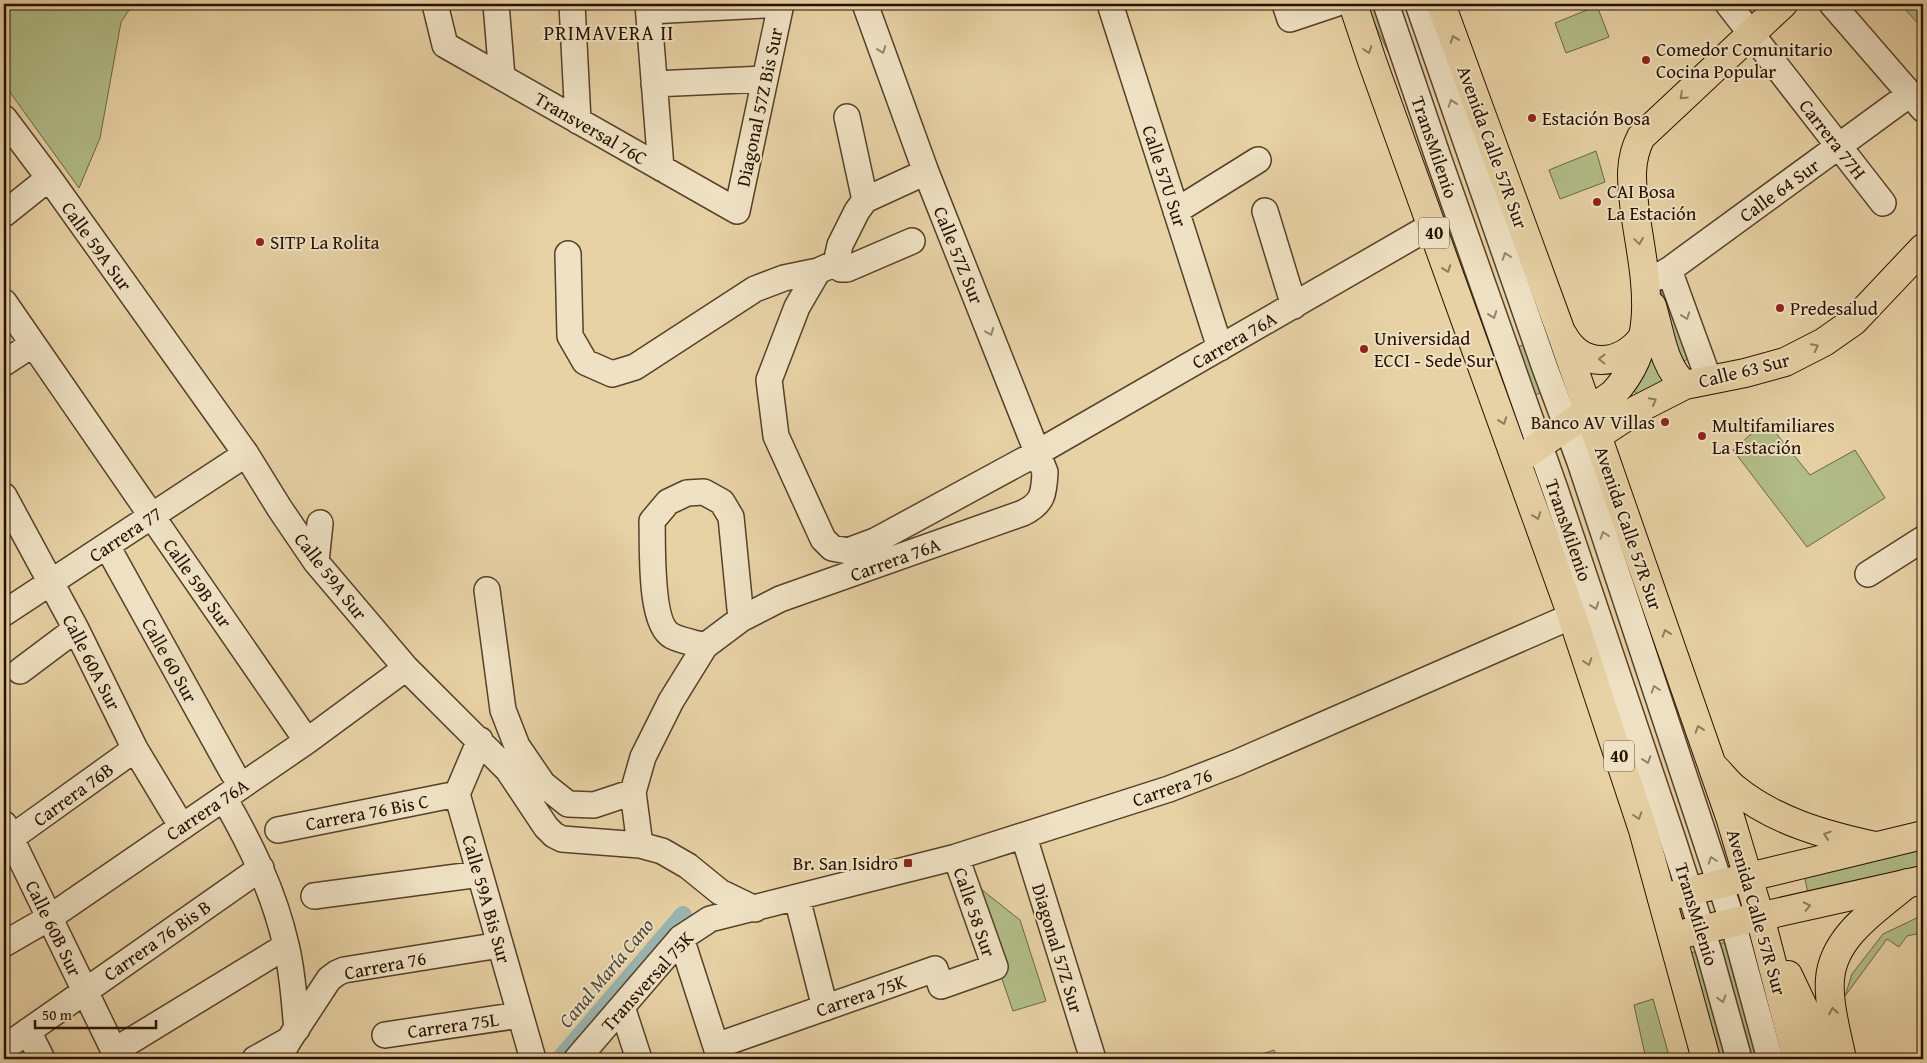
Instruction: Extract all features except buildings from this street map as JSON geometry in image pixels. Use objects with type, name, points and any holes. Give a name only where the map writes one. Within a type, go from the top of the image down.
[{"type":"main road","name":"40","points":[[1353,4],[1572,616],[1643,830],[1674,936],[1706,1059]]},
{"type":"main road","name":"Avenida Calle 57R Sur","points":[[1441,4],[1561,332],[1711,763],[1760,917],[1797,1059]]},
{"type":"main road","points":[[1517,461],[1588,410],[1602,403],[1624,382],[1633,368],[1643,337],[1647,301],[1631,179],[1633,158],[1638,143],[1645,132],[1783,4]]},
{"type":"main road","name":"Calle 63 Sur","points":[[1597,436],[1638,409],[1697,382],[1745,373],[1785,362],[1824,342],[1854,321],[1922,256]]},
{"type":"main road","points":[[1646,283],[1668,362],[1673,373],[1697,382]]},
{"type":"main road","points":[[1561,332],[1572,348],[1580,354],[1599,360],[1612,359],[1624,355],[1635,348],[1643,337]]},
{"type":"main road","points":[[1711,763],[1733,787],[1773,812],[1830,836],[1875,846]]},
{"type":"main road","points":[[1662,898],[1923,834]]},
{"type":"main road","points":[[1674,936],[1916,882]]},
{"type":"main road","points":[[1842,1059],[1830,980],[1837,954],[1849,935],[1864,919],[1916,882]]},
{"type":"main road","points":[[1760,917],[1828,1059]]},
{"type":"street","name":"Transversal 76C","points":[[434,4],[445,45],[737,211]]},
{"type":"street","points":[[496,4],[502,77]]},
{"type":"street","points":[[572,4],[578,121]]},
{"type":"street","points":[[661,168],[648,7],[781,4]]},
{"type":"street","name":"Diagonal 57Z Bis Sur","points":[[737,211],[781,4]]},
{"type":"street","name":"Calle 57Z Sur","points":[[865,4],[926,172],[1045,472],[1044,488],[1037,506]]},
{"type":"street","name":"Calle 57U Sur","points":[[1110,4],[1220,348]]},
{"type":"street","points":[[1285,4],[1290,19],[1335,4]]},
{"type":"street","name":"TransMilenio","points":[[1386,4],[1540,444],[1690,891],[1739,1059]]},
{"type":"street","name":"TransMilenio","points":[[1418,4],[1566,426],[1720,884],[1733,923],[1770,1059]]},
{"type":"street","name":"Carrera 77H","points":[[1728,4],[1883,203]]},
{"type":"street","points":[[1832,4],[1917,101]]},
{"type":"street","points":[[654,84],[765,79]]},
{"type":"street","name":"Calle 64 Sur","points":[[1646,283],[1669,270],[1839,146],[1917,101]]},
{"type":"street","points":[[847,117],[865,200],[926,172]]},
{"type":"street","name":"Calle 59A Sur","points":[[4,118],[246,454],[316,562],[406,668],[508,770],[554,836],[568,840],[640,845],[662,851],[674,857],[720,892],[755,909]]},
{"type":"street","points":[[1176,210],[1258,160]]},
{"type":"street","points":[[4,214],[49,178]]},
{"type":"street","name":"Carrera 76A","points":[[865,200],[857,211],[837,252],[797,307],[769,380],[776,436],[823,539],[832,548],[848,551],[875,541],[1037,452],[1432,226]]},
{"type":"street","points":[[1265,211],[1294,306]]},
{"type":"street","points":[[848,230],[870,260]]},
{"type":"street","points":[[568,254],[570,336],[585,362],[612,374],[635,366],[755,289],[784,278],[827,267],[847,269],[912,241]]},
{"type":"street","points":[[1669,270],[1697,382]]},
{"type":"street","name":"Calle 59B Sur","points":[[4,302],[307,741]]},
{"type":"street","points":[[4,363],[33,344]]},
{"type":"street","name":"Carrera 77","points":[[4,613],[246,454]]},
{"type":"street","points":[[640,845],[634,792],[643,758],[671,701],[705,646],[670,635],[660,620],[655,601],[652,521],[668,502],[687,493],[704,492],[722,502],[731,516],[741,620]]},
{"type":"street","name":"Calle 60A Sur","points":[[4,496],[76,629],[135,749],[182,827]]},
{"type":"street","name":"Carrera 76A","points":[[705,646],[741,620],[780,599],[1023,513],[1037,506]]},
{"type":"street","points":[[316,562],[320,523]]},
{"type":"street","points":[[1868,574],[1923,539]]},
{"type":"street","name":"Calle 60 Sur","points":[[107,546],[233,773]]},
{"type":"street","points":[[487,590],[503,710],[517,746],[543,784],[568,804],[594,805],[634,792]]},
{"type":"street","name":"Carrera 76","points":[[755,909],[956,858],[1169,789],[1219,770],[1572,616]]},
{"type":"street","points":[[20,670],[76,629]]},
{"type":"street","name":"Carrera 76A","points":[[4,944],[49,918],[182,827],[307,741],[406,668]]},
{"type":"street","points":[[457,794],[480,740]]},
{"type":"street","name":"Carrera 76B","points":[[9,844],[135,749]]},
{"type":"street","name":"Carrera 76 Bis C","points":[[278,830],[457,794]]},
{"type":"street","name":"Calle 59A Bis Sur","points":[[457,794],[533,1059]]},
{"type":"street","points":[[224,798],[246,836],[261,868],[274,902],[286,946],[288,1043],[255,1059]]},
{"type":"street","name":"Diagonal 57Z Sur","points":[[1024,837],[1093,1059]]},
{"type":"street","name":"Calle 60B Sur","points":[[9,844],[49,918],[116,1055]]},
{"type":"street","name":"Calle 58 Sur","points":[[956,858],[995,967]]},
{"type":"street","name":"Carrera 76 Bis B","points":[[4,1048],[84,990],[261,868]]},
{"type":"street","points":[[314,896],[480,874]]},
{"type":"street","points":[[797,898],[825,1008]]},
{"type":"street","name":"Transversal 75K","points":[[577,1059],[681,938],[710,919],[755,909]]},
{"type":"street","points":[[681,938],[718,1052]]},
{"type":"street","name":"Carrera 76","points":[[288,1043],[329,979],[337,973],[344,970],[500,945]]},
{"type":"street","points":[[116,1055],[286,946]]},
{"type":"street","name":"Carrera 75K","points":[[718,1052],[825,1008],[935,969],[941,986],[995,967]]},
{"type":"street","points":[[622,1007],[639,1059]]},
{"type":"street","name":"Carrera 75L","points":[[385,1035],[520,1015]]},
{"type":"street","points":[[28,1031],[42,1059]]},
{"type":"green space","points":[[4,4],[133,4],[121,22],[100,138],[79,188],[4,84]]},
{"type":"green space","points":[[1367,4],[1378,4],[1415,108],[1377,29]]},
{"type":"green space","points":[[1900,4],[1919,4],[1923,8],[1923,29]]},
{"type":"green space","points":[[1597,6],[1609,37],[1566,53],[1555,23]]},
{"type":"green space","points":[[1596,151],[1605,182],[1560,199],[1549,170]]},
{"type":"green space","points":[[1669,285],[1690,355],[1684,361],[1680,358],[1660,288]]},
{"type":"green space","points":[[1652,333],[1665,382],[1639,398],[1632,387]]},
{"type":"green space","points":[[1526,344],[1543,392],[1529,397],[1511,349]]},
{"type":"green space","points":[[1766,421],[1810,475],[1855,450],[1885,498],[1807,547],[1733,450]]},
{"type":"green space","points":[[1923,847],[1923,870],[1809,899],[1804,874]]},
{"type":"green space","points":[[967,878],[1020,920],[1046,1001],[1013,1011]]},
{"type":"green space","points":[[1923,915],[1923,939],[1921,933],[1907,936],[1899,947],[1887,939],[1845,996],[1852,974],[1883,934]]},
{"type":"green space","points":[[1726,943],[1762,1059],[1747,1059],[1718,945]]},
{"type":"green space","points":[[1698,952],[1732,1059],[1718,1059],[1690,954]]},
{"type":"green space","points":[[1653,999],[1670,1059],[1646,1059],[1634,1005]]},
{"type":"green space","points":[[1274,1050],[1277,1059],[1246,1059]]},
{"type":"waterway","name":"Canal María Cano","points":[[560,1059],[683,915]]},
{"type":"place","name":"Comedor Comunitario Cocina Popular","points":[[1646,60]]},
{"type":"place","name":"Estación Bosa","points":[[1532,118]]},
{"type":"place","name":"CAI Bosa La Estación","points":[[1597,202]]},
{"type":"place","name":"SITP La Rolita","points":[[260,242]]},
{"type":"place","name":"Predesalud","points":[[1780,308]]},
{"type":"place","name":"Universidad ECCI - Sede Sur","points":[[1364,349]]},
{"type":"place","name":"Banco AV Villas","points":[[1665,422]]},
{"type":"place","name":"Multifamiliares La Estación","points":[[1702,436]]},
{"type":"place","name":"Br. San Isidro","points":[[908,863]]},
{"type":"district","name":"PRIMAVERA II","points":[[609,33]]}]
